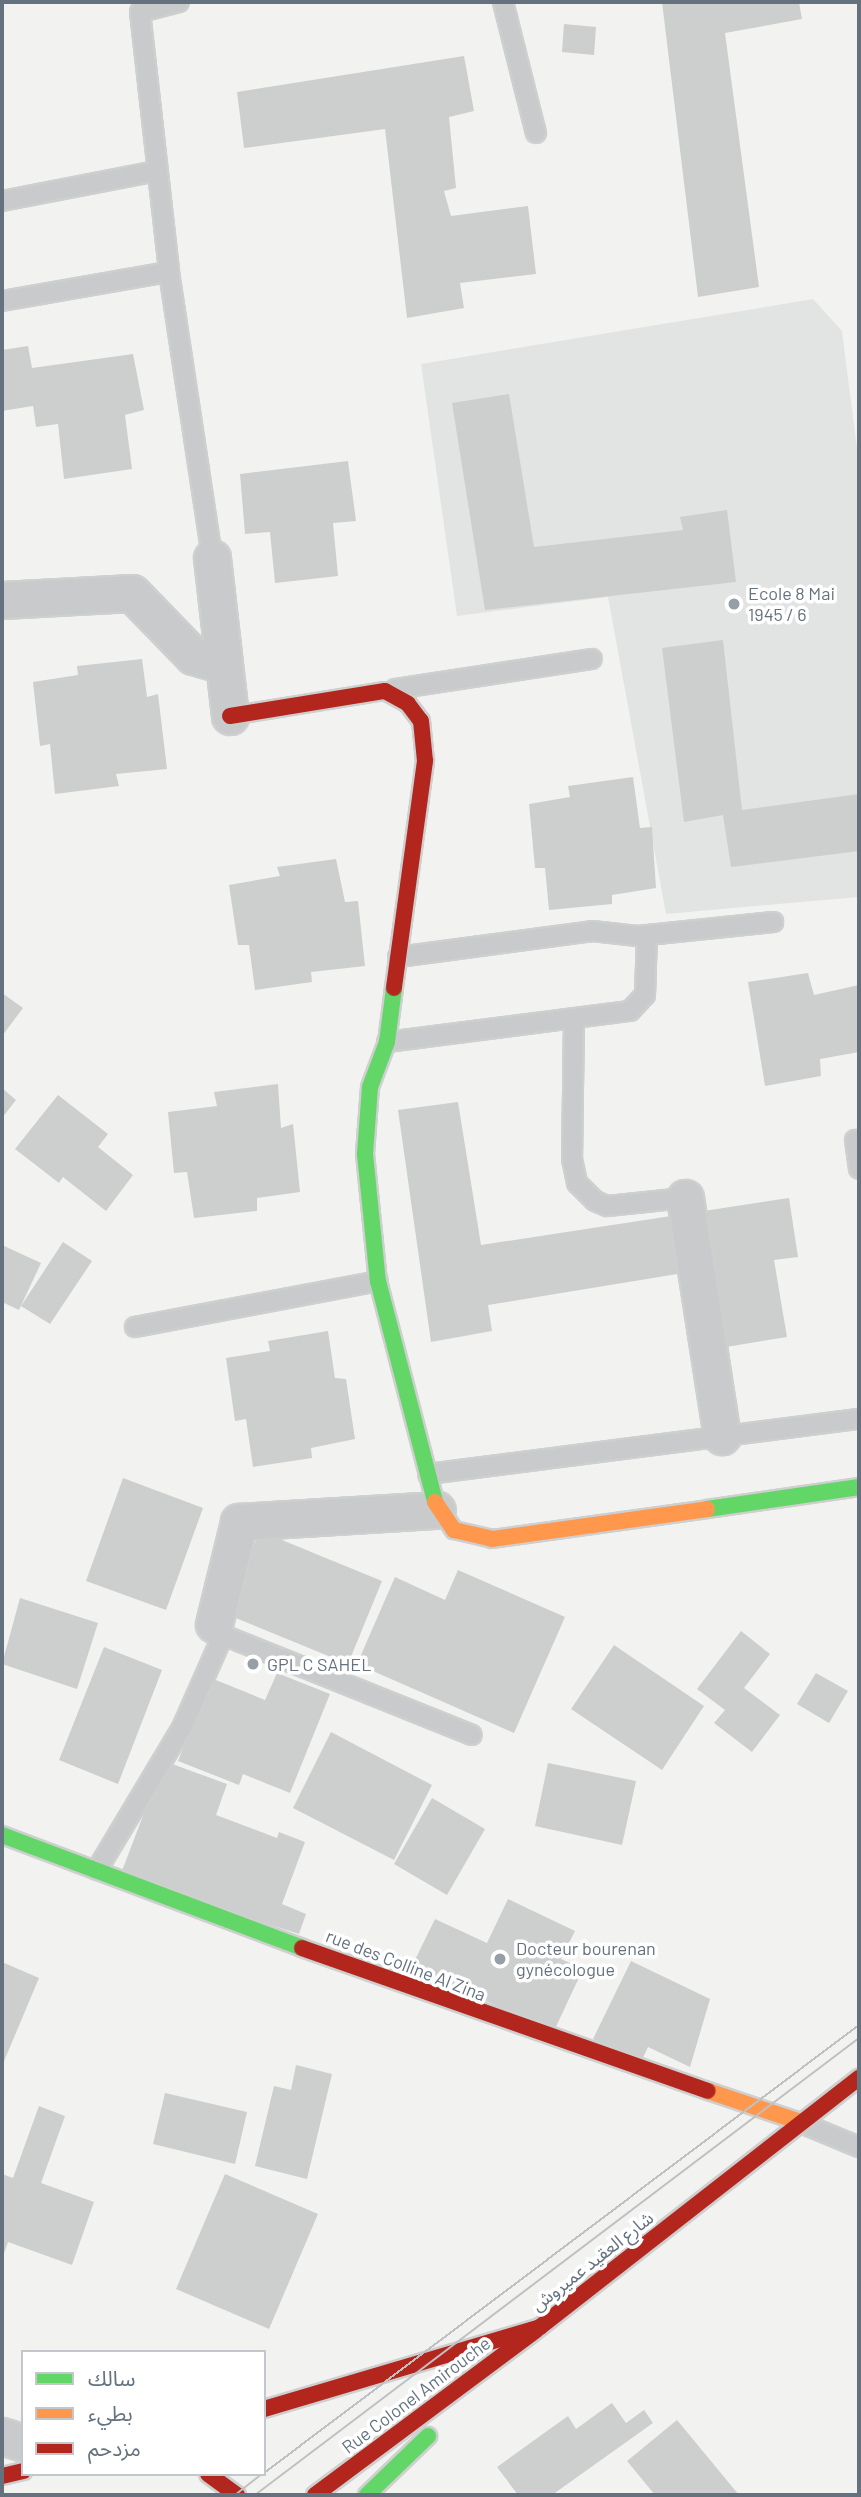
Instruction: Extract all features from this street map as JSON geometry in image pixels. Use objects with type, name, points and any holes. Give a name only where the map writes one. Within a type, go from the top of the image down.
[{"type":"main road","points":[[230,716],[385,691],[408,704],[421,721],[425,761],[387,1042],[370,1087],[365,1154],[378,1281],[438,1510],[454,1530],[492,1539],[859,1487]]},
{"type":"main road","name":"rue des Colline Al Zina","points":[[2,1835],[449,2003],[800,2122]]},
{"type":"main road","name":"شارع العقيد عميروش","points":[[366,2495],[540,2327],[859,2078]]},
{"type":"main road","points":[[266,2408],[540,2327]]},
{"type":"main road","name":"Rue Colonel Amirouche","points":[[315,2495],[540,2327]]},
{"type":"main road","points":[[2,2476],[21,2471]]},
{"type":"main road","points":[[211,2476],[237,2495]]},
{"type":"street","points":[[212,558],[230,716]]},
{"type":"street","points":[[2,600],[132,593],[193,656],[224,665]]},
{"type":"street","points":[[685,1198],[723,1436]]},
{"type":"street","points":[[214,1624],[239,1522],[438,1510]]},
{"type":"street","points":[[2,2436],[21,2442]]},
{"type":"lane","points":[[179,2],[140,12],[169,272],[212,558]]},
{"type":"lane","points":[[503,2],[536,133]]},
{"type":"lane","points":[[2,201],[156,171]]},
{"type":"lane","points":[[2,301],[169,272]]},
{"type":"lane","points":[[385,691],[592,659]]},
{"type":"lane","points":[[398,957],[592,931],[646,935],[773,922]]},
{"type":"lane","points":[[387,1042],[630,1011],[639,1004],[647,983],[646,935]]},
{"type":"lane","points":[[575,1019],[572,1159],[577,1183],[595,1202],[607,1206],[685,1198]]},
{"type":"lane","points":[[855,1140],[859,1169]]},
{"type":"lane","points":[[135,1327],[378,1281]]},
{"type":"lane","points":[[428,1474],[859,1419]]},
{"type":"lane","points":[[97,1870],[182,1728],[223,1635],[472,1735]]},
{"type":"lane","points":[[800,2122],[859,2147]]},
{"type":"shaded area","name":"Ecole 8 Mai 1945 / 6","points":[[813,299],[842,331],[859,464],[859,897],[666,914],[608,597],[457,616],[421,364]]},
{"type":"building","points":[[662,2],[799,2],[802,19],[725,33],[759,287],[698,297]]},
{"type":"building","points":[[564,24],[596,27],[594,55],[562,52]]},
{"type":"building","points":[[464,56],[474,111],[449,117],[456,188],[444,191],[451,216],[528,206],[536,274],[460,283],[464,308],[407,318],[385,129],[244,148],[237,92]]},
{"type":"building","points":[[28,346],[32,368],[133,354],[144,410],[125,415],[132,469],[64,479],[58,424],[36,427],[33,406],[2,411],[2,350]]},
{"type":"building","points":[[509,394],[534,547],[683,530],[680,517],[727,510],[736,582],[485,610],[452,403]]},
{"type":"building","points":[[348,461],[356,521],[333,523],[338,576],[275,583],[270,532],[245,534],[240,474]]},
{"type":"building","points":[[723,640],[742,810],[859,794],[859,851],[731,867],[723,815],[684,822],[662,648]]},
{"type":"building","points":[[142,659],[147,697],[158,694],[167,769],[116,774],[119,786],[55,794],[50,744],[40,746],[33,682],[78,675],[77,666]]},
{"type":"building","points":[[633,777],[640,828],[652,827],[656,888],[612,895],[612,904],[549,910],[545,868],[535,868],[529,804],[570,797],[568,786]]},
{"type":"building","points":[[336,859],[345,902],[358,901],[365,966],[311,972],[312,982],[255,990],[249,945],[238,945],[229,885],[280,876],[277,867]]},
{"type":"building","points":[[808,973],[814,995],[859,985],[859,1052],[820,1059],[821,1076],[765,1086],[748,982]]},
{"type":"building","points":[[2,993],[23,1008],[2,1036]]},
{"type":"building","points":[[278,1084],[281,1128],[293,1124],[300,1192],[257,1198],[257,1211],[194,1218],[187,1172],[174,1173],[168,1112],[217,1106],[214,1092]]},
{"type":"building","points":[[2,1088],[16,1100],[2,1118]]},
{"type":"building","points":[[58,1095],[108,1134],[98,1147],[133,1175],[106,1211],[63,1177],[59,1183],[15,1149]]},
{"type":"building","points":[[458,1102],[481,1245],[789,1198],[798,1257],[774,1260],[787,1337],[726,1347],[714,1268],[488,1305],[492,1331],[431,1342],[398,1110]]},
{"type":"building","points":[[63,1242],[92,1261],[50,1324],[21,1306]]},
{"type":"building","points":[[2,1245],[41,1263],[19,1310],[2,1302]]},
{"type":"building","points":[[328,1331],[335,1378],[346,1379],[355,1439],[311,1448],[312,1458],[253,1467],[246,1419],[235,1421],[226,1358],[270,1351],[268,1341]]},
{"type":"building","points":[[123,1478],[203,1508],[166,1610],[86,1581]]},
{"type":"building","points":[[260,1531],[382,1581],[348,1664],[226,1614]]},
{"type":"building","points":[[458,1570],[565,1617],[514,1733],[357,1664],[395,1577],[445,1600]]},
{"type":"building","points":[[20,1598],[98,1623],[77,1689],[2,1664]]},
{"type":"building","points":[[741,1631],[770,1654],[744,1688],[780,1715],[752,1752],[714,1723],[725,1710],[697,1689]]},
{"type":"building","points":[[614,1645],[704,1706],[662,1770],[571,1709]]},
{"type":"building","points":[[104,1647],[162,1670],[118,1784],[59,1760]]},
{"type":"building","points":[[277,1673],[330,1694],[290,1793],[243,1774],[239,1785],[178,1761],[211,1678],[265,1700]]},
{"type":"building","points":[[816,1673],[848,1691],[829,1723],[797,1704]]},
{"type":"building","points":[[331,1732],[432,1785],[394,1860],[293,1808]]},
{"type":"building","points":[[164,1761],[227,1784],[216,1815],[277,1838],[279,1832],[305,1842],[282,1904],[306,1914],[299,1934],[120,1876]]},
{"type":"building","points":[[548,1763],[636,1781],[622,1845],[535,1826]]},
{"type":"building","points":[[432,1798],[485,1829],[447,1895],[394,1864]]},
{"type":"building","points":[[508,1899],[575,1931],[561,1959],[583,1969],[554,2031],[411,1968],[435,1919],[487,1943]]},
{"type":"building","points":[[631,1961],[710,1999],[690,2067],[648,2047],[641,2062],[593,2039]]},
{"type":"building","points":[[2,1962],[39,1978],[2,2066]]},
{"type":"building","points":[[296,2065],[332,2074],[307,2179],[255,2166],[274,2086],[291,2090]]},
{"type":"building","points":[[165,2093],[247,2112],[235,2164],[153,2144]]},
{"type":"building","points":[[39,2106],[65,2116],[41,2183],[94,2202],[72,2265],[8,2242],[2,2259],[2,2174],[13,2178]]},
{"type":"building","points":[[225,2174],[318,2214],[269,2329],[176,2289]]},
{"type":"building","points":[[612,2403],[626,2423],[644,2410],[653,2423],[552,2495],[518,2495],[497,2467],[568,2416],[576,2429]]},
{"type":"building","points":[[677,2420],[739,2495],[655,2495],[627,2461]]},
{"type":"tram line","points":[[266,2471],[859,2025]]},
{"type":"tram line","points":[[255,2495],[859,2038]]},
{"type":"tram line","points":[[235,2495],[259,2476]]},
{"type":"traffic: fast","points":[[394,988],[387,1042],[370,1087],[365,1154],[378,1281],[435,1502]]},
{"type":"traffic: fast","points":[[707,1509],[859,1487]]},
{"type":"traffic: fast","points":[[2,1835],[302,1948]]},
{"type":"traffic: fast","points":[[367,2495],[428,2436]]},
{"type":"traffic: slow","points":[[435,1502],[454,1530],[492,1539],[707,1509]]},
{"type":"traffic: slow","points":[[708,2091],[800,2122]]},
{"type":"traffic: jam","points":[[230,716],[385,691],[408,704],[421,721],[425,761],[394,988]]},
{"type":"traffic: jam","points":[[302,1948],[708,2091]]},
{"type":"traffic: jam","points":[[540,2327],[859,2078]]},
{"type":"traffic: jam","points":[[266,2408],[540,2327]]},
{"type":"traffic: jam","points":[[315,2495],[536,2330]]},
{"type":"traffic: jam","points":[[2,2476],[21,2471]]},
{"type":"traffic: jam","points":[[211,2476],[237,2495]]},
{"type":"place","name":"Ecole 8 Mai 1945 / 6","points":[[734,604]]},
{"type":"place","name":"GPL C SAHEL","points":[[253,1664]]},
{"type":"place","name":"Docteur bourenan gynécologue","points":[[500,1959]]}]
